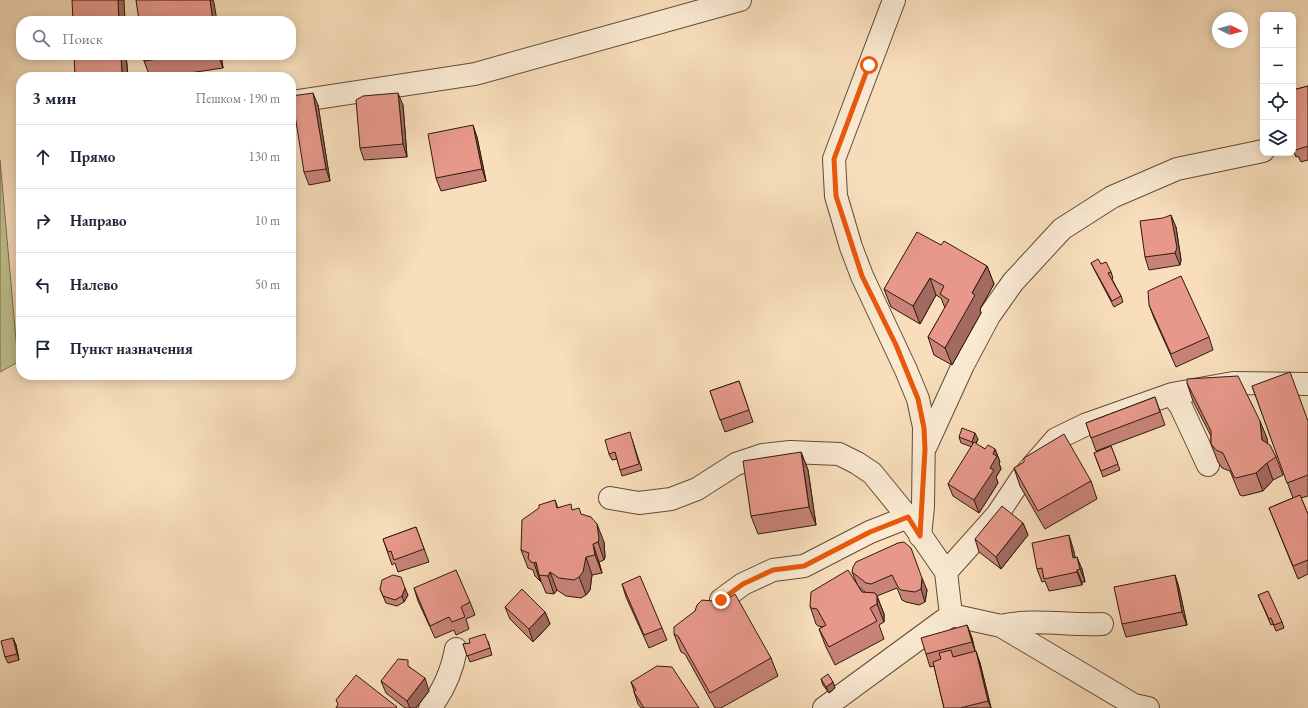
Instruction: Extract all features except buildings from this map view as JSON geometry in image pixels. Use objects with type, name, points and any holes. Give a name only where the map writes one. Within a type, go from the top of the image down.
[{"type":"street","points":[[296,101],[475,74],[740,0]]},
{"type":"street","points":[[894,0],[834,159],[836,196],[862,276],[896,345],[918,399],[924,428],[925,449],[920,536]]},
{"type":"street","points":[[925,449],[942,409],[989,316],[1013,282],[1062,229],[1112,197],[1178,169],[1260,152]]},
{"type":"street","points":[[946,572],[997,515],[1021,479],[1056,439],[1086,424],[1172,394],[1233,383],[1308,384]]},
{"type":"street","points":[[1172,394],[1181,407],[1208,465]]},
{"type":"street","points":[[610,498],[639,503],[671,499],[697,489],[736,464],[763,455],[790,452],[839,454],[872,473],[908,517],[946,572],[951,615]]},
{"type":"street","points":[[721,600],[743,584],[773,570],[804,566],[870,532],[908,517]]},
{"type":"street","points":[[824,708],[951,615],[1001,626],[1134,705],[1148,708]]},
{"type":"street","points":[[1001,626],[1018,622],[1082,625],[1102,624]]},
{"type":"street","points":[[430,708],[439,696],[452,668],[456,649]]},
{"type":"green space","points":[[0,160],[16,340],[16,363],[0,372]]},
{"type":"route","points":[[721,600],[743,584],[773,570],[804,566],[870,532],[908,517],[920,536],[923,507],[925,449],[924,428],[918,399],[896,345],[862,276],[851,247],[836,196],[834,159],[869,65]]}]
